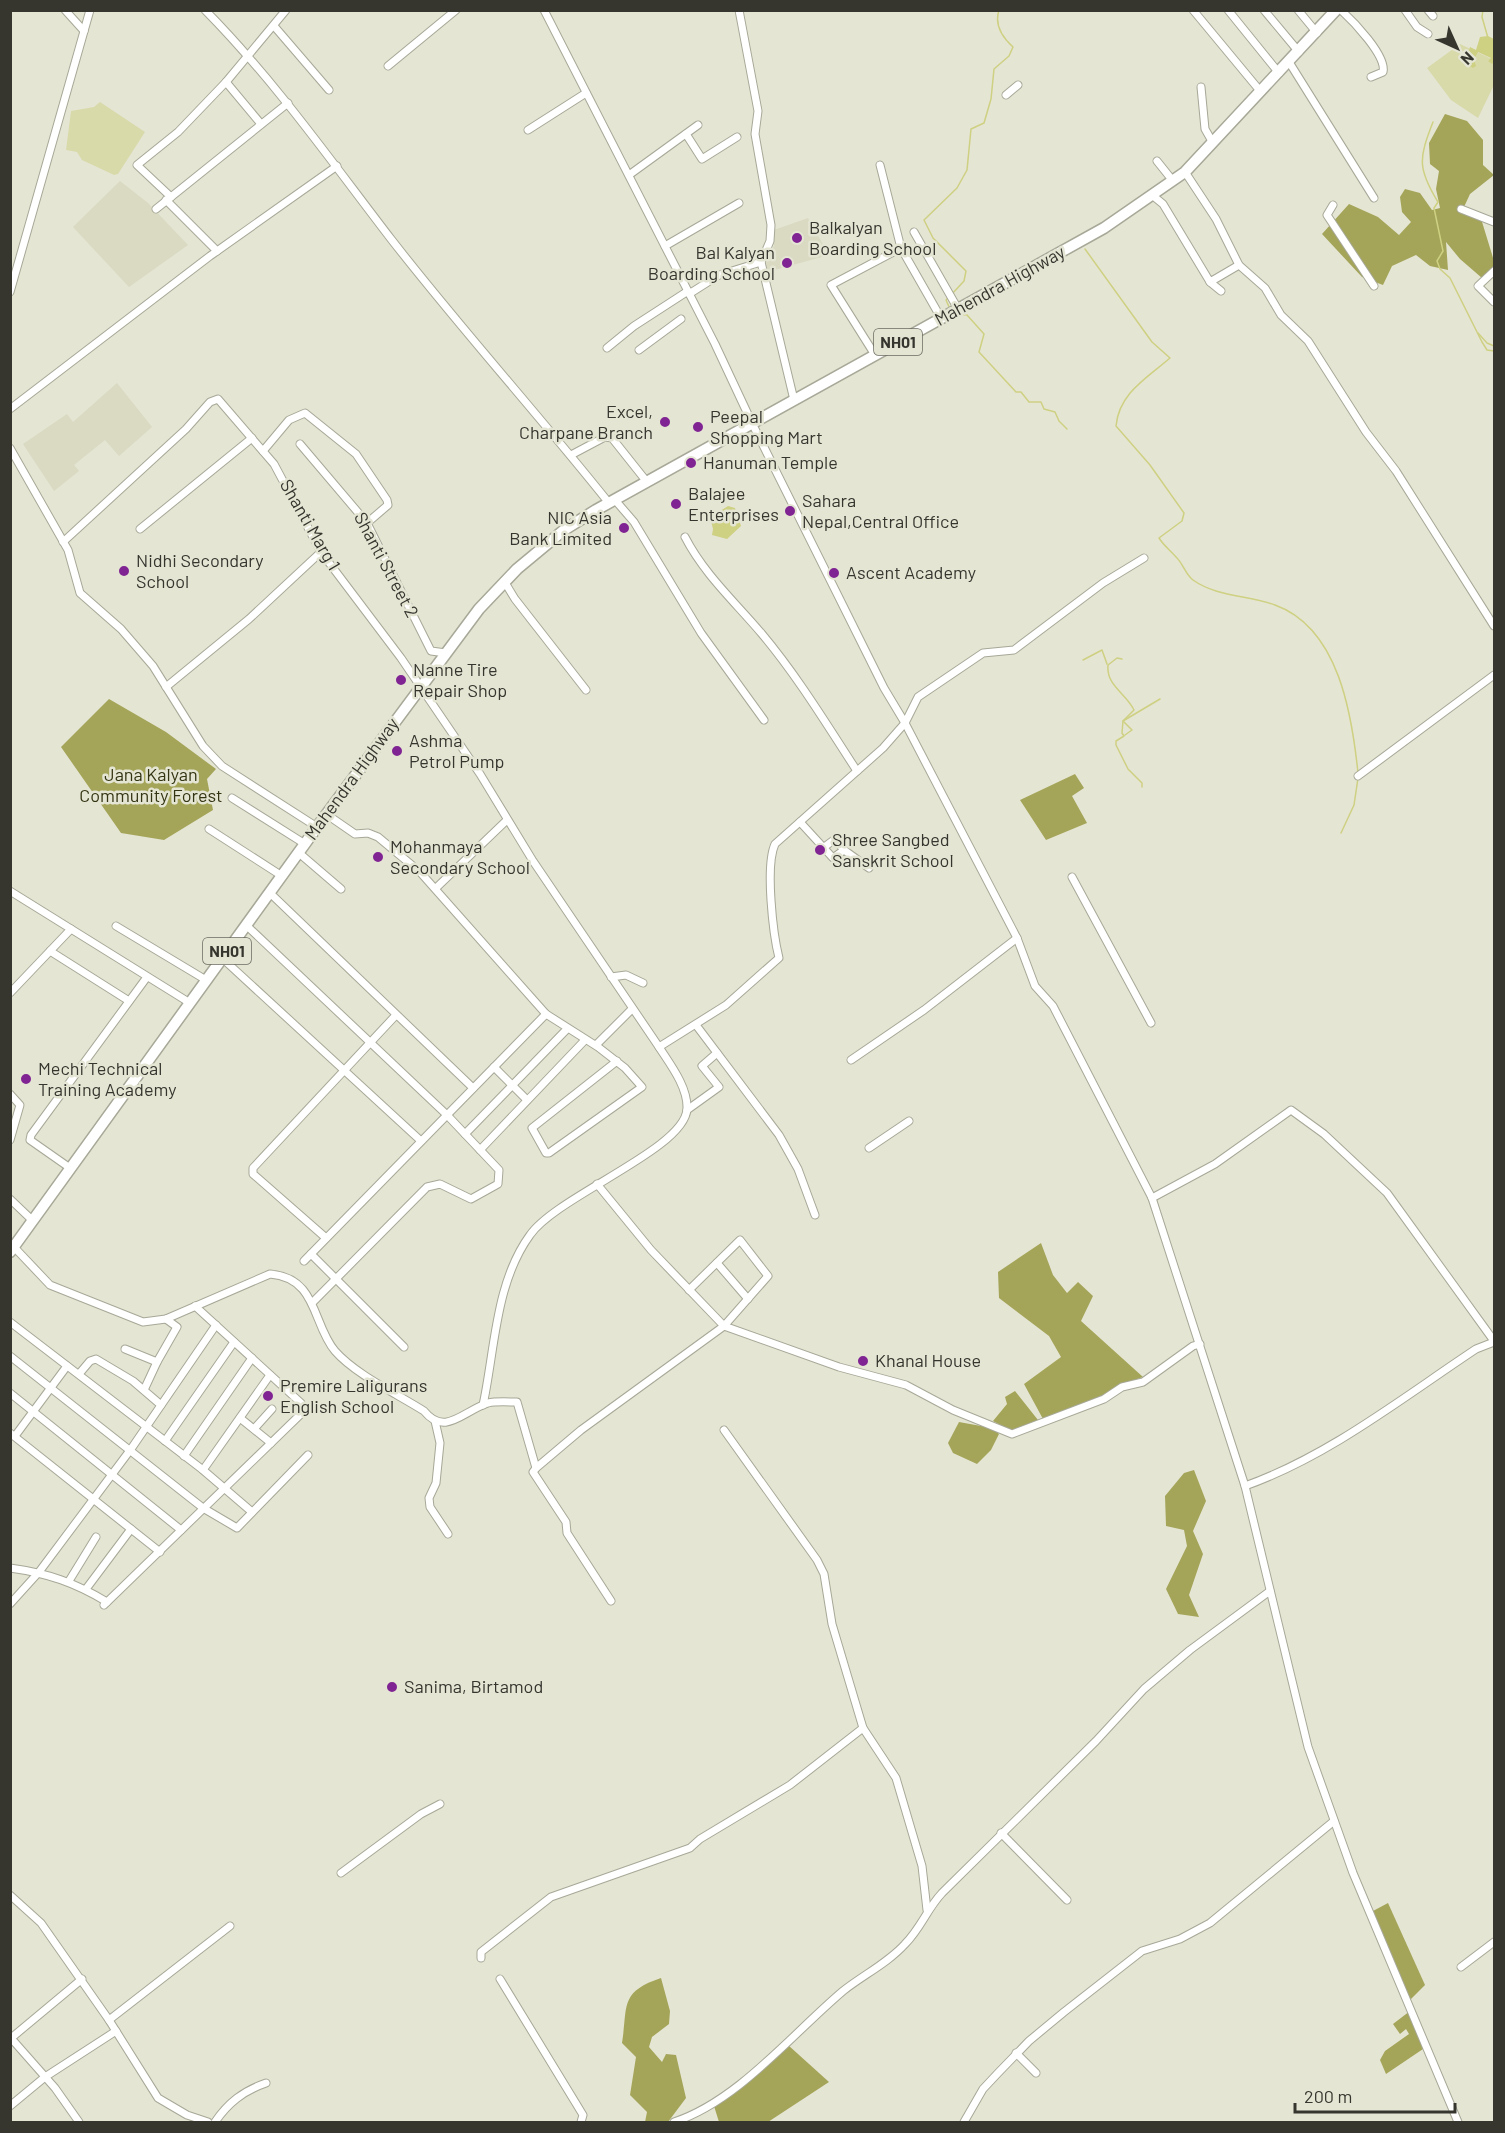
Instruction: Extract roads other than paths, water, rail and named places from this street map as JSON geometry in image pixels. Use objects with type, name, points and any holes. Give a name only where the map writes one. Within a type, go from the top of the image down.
[{"type":"highway","name":"Mahendra Highway","points":[[12,1250],[326,814],[478,609],[504,581],[564,530],[612,501],[1104,228],[1173,181],[1213,144],[1317,33],[1331,13]]},
{"type":"street","points":[[65,10],[84,31]]},
{"type":"street","points":[[10,292],[90,10]]},
{"type":"street","points":[[205,10],[222,25],[288,103],[392,240],[571,455],[634,522],[701,633],[764,720]]},
{"type":"street","points":[[217,251],[137,165],[178,132],[226,82],[286,10]]},
{"type":"street","points":[[387,66],[456,10]]},
{"type":"street","points":[[544,10],[665,246],[879,678],[905,723],[1017,938],[1035,986],[1053,1006],[1152,1198],[1245,1486],[1308,1747],[1334,1821],[1458,2122]]},
{"type":"street","points":[[739,10],[758,111],[755,134],[771,225],[770,241],[761,262],[794,400]]},
{"type":"street","points":[[1193,10],[1261,92]]},
{"type":"street","points":[[1228,10],[1279,73]]},
{"type":"street","points":[[1264,10],[1299,52]]},
{"type":"street","points":[[1298,10],[1317,33]]},
{"type":"street","points":[[1341,10],[1357,26],[1383,63],[1383,72],[1371,77]]},
{"type":"street","points":[[1405,10],[1417,27],[1428,34]]},
{"type":"street","points":[[274,26],[329,90]]},
{"type":"street","points":[[1289,62],[1374,198]]},
{"type":"street","points":[[226,82],[261,124]]},
{"type":"street","points":[[1006,95],[1018,85]]},
{"type":"street","points":[[1200,87],[1205,129],[1213,144]]},
{"type":"street","points":[[528,130],[586,93]]},
{"type":"street","points":[[156,209],[288,103]]},
{"type":"street","points":[[629,175],[698,125]]},
{"type":"street","points":[[686,134],[702,159],[737,138]]},
{"type":"street","points":[[1157,161],[1173,181]]},
{"type":"street","points":[[880,165],[901,248],[941,318]]},
{"type":"street","points":[[10,409],[217,251],[338,166]]},
{"type":"street","points":[[1185,172],[1215,219],[1239,265],[1265,288],[1281,315],[1288,318],[1308,341],[1366,432],[1396,471],[1493,622]]},
{"type":"street","points":[[1152,195],[1163,204],[1210,282],[1221,291]]},
{"type":"street","points":[[665,246],[740,203]]},
{"type":"street","points":[[1333,206],[1327,215],[1374,286]]},
{"type":"street","points":[[1461,209],[1494,222]]},
{"type":"street","points":[[914,232],[958,309]]},
{"type":"street","points":[[875,355],[831,285],[901,248]]},
{"type":"street","points":[[607,348],[634,326],[688,292],[719,275],[761,262]]},
{"type":"street","points":[[1210,282],[1239,265]]},
{"type":"street","points":[[1494,271],[1478,286],[1494,303]]},
{"type":"street","points":[[639,350],[681,319]]},
{"type":"street","name":"Shanti Marg 1","points":[[63,542],[186,429],[214,399],[218,399],[279,472],[321,552],[401,658],[675,1071],[684,1092],[687,1110]]},
{"type":"street","points":[[263,451],[289,420],[305,414],[356,454],[387,500],[388,505],[385,509],[368,523]]},
{"type":"street","points":[[571,455],[605,437],[612,438],[647,482]]},
{"type":"street","points":[[140,529],[252,438]]},
{"type":"street","name":"Shanti Street 2","points":[[300,444],[368,523],[431,651],[446,653]]},
{"type":"street","points":[[10,448],[63,542],[72,563],[80,593],[121,629],[153,666],[203,746],[222,766],[317,827]]},
{"type":"street","points":[[685,537],[698,562],[763,636],[805,691],[857,771]]},
{"type":"street","points":[[166,687],[249,619],[321,552]]},
{"type":"street","points":[[659,1047],[726,1005],[779,958],[774,941],[770,863],[775,844],[857,771],[905,723],[918,697],[983,653],[1014,650],[1103,583],[1144,558]]},
{"type":"street","points":[[504,581],[515,599],[586,690]]},
{"type":"street","points":[[1358,776],[1494,675]]},
{"type":"street","points":[[232,798],[302,848],[341,889]]},
{"type":"street","points":[[326,814],[355,834],[368,833],[378,837],[436,888],[546,1014],[617,1061],[642,1088],[546,1153],[531,1128],[617,1061]]},
{"type":"street","points":[[436,888],[507,819]]},
{"type":"street","points":[[800,822],[833,858],[844,850]]},
{"type":"street","points":[[208,829],[282,876]]},
{"type":"street","points":[[823,848],[835,839],[844,850],[869,868]]},
{"type":"street","points":[[1072,877],[1151,1023]]},
{"type":"street","points":[[10,891],[190,1003]]},
{"type":"street","points":[[270,893],[473,1089]]},
{"type":"street","points":[[246,925],[447,1115],[499,1170],[498,1184],[471,1199],[440,1184],[427,1187],[312,1303]]},
{"type":"street","points":[[116,926],[206,980]]},
{"type":"street","points":[[10,993],[71,929]]},
{"type":"street","points":[[851,1060],[924,1010],[1017,938]]},
{"type":"street","points":[[50,951],[129,1001]]},
{"type":"street","points":[[222,958],[421,1141]]},
{"type":"street","points":[[611,977],[626,975],[643,983]]},
{"type":"street","points":[[70,1168],[30,1140],[32,1135],[147,977]]},
{"type":"street","points":[[596,1045],[632,1009]]},
{"type":"street","points":[[304,1261],[546,1014]]},
{"type":"street","points":[[326,1238],[252,1171],[396,1015]]},
{"type":"street","points":[[696,1025],[779,1135],[798,1169],[815,1215]]},
{"type":"street","points":[[465,1134],[567,1029]]},
{"type":"street","points":[[480,1150],[585,1040]]},
{"type":"street","points":[[483,1405],[502,1299],[529,1235],[547,1215],[667,1140],[687,1110],[719,1088],[702,1066],[717,1053]]},
{"type":"street","points":[[494,1067],[527,1100]]},
{"type":"street","points":[[10,1094],[20,1105],[10,1140]]},
{"type":"street","points":[[1152,1198],[1215,1164],[1291,1110],[1324,1134],[1388,1193],[1494,1341],[1476,1349],[1320,1452],[1280,1474],[1245,1486]]},
{"type":"street","points":[[869,1148],[909,1121]]},
{"type":"street","points":[[597,1184],[651,1250],[724,1326],[828,1363],[906,1385],[953,1410],[1012,1434],[1104,1399],[1122,1387],[1143,1382],[1193,1346],[1200,1344]]},
{"type":"street","points":[[10,1198],[32,1220]]},
{"type":"street","points":[[611,1601],[567,1533],[566,1522],[533,1472],[581,1430],[724,1326],[768,1276],[740,1240],[689,1290]]},
{"type":"street","points":[[12,1250],[51,1285],[60,1290],[143,1322],[166,1319],[270,1274],[282,1275],[297,1283],[312,1303],[338,1354],[424,1411],[435,1421],[447,1424],[490,1402],[517,1402],[536,1468]]},
{"type":"street","points":[[311,1254],[404,1347]]},
{"type":"street","points":[[717,1263],[748,1299]]},
{"type":"street","points":[[10,1568],[39,1572],[69,1581],[86,1589],[105,1604],[303,1412],[301,1403],[195,1306]]},
{"type":"street","points":[[144,1390],[177,1327],[166,1319]]},
{"type":"street","points":[[10,1322],[226,1488],[252,1512]]},
{"type":"street","points":[[10,1604],[39,1572],[131,1449],[216,1325]]},
{"type":"street","points":[[165,1441],[234,1342]]},
{"type":"street","points":[[125,1349],[157,1362]]},
{"type":"street","points":[[10,1356],[131,1449],[203,1508],[237,1528],[308,1455]]},
{"type":"street","points":[[184,1456],[252,1358]]},
{"type":"street","points":[[79,1374],[90,1361],[96,1359],[144,1390],[161,1405]]},
{"type":"street","points":[[67,1366],[13,1435],[160,1552]]},
{"type":"street","points":[[203,1470],[270,1375]]},
{"type":"street","points":[[10,1393],[112,1472],[181,1530]]},
{"type":"street","points":[[254,1429],[272,1409]]},
{"type":"street","points":[[240,1418],[271,1443]]},
{"type":"street","points":[[435,1421],[440,1443],[436,1484],[429,1498],[430,1507],[448,1534]]},
{"type":"street","points":[[674,2122],[693,2116],[732,2089],[844,1990],[888,1959],[915,1932],[926,1918],[927,1910],[922,1866],[897,1778],[863,1728],[832,1624],[824,1574],[817,1560],[724,1430]]},
{"type":"street","points":[[86,1589],[131,1529]]},
{"type":"street","points":[[69,1581],[96,1537]]},
{"type":"street","points":[[927,1910],[1001,1833],[1096,1741],[1144,1689],[1190,1650],[1270,1592]]},
{"type":"street","points":[[481,1958],[481,1952],[551,1897],[690,1848],[700,1839],[790,1785],[863,1728]]},
{"type":"street","points":[[341,1873],[421,1814],[440,1804]]},
{"type":"street","points":[[963,2122],[983,2089],[1016,2053],[1133,1956],[1154,1946],[1191,1935],[1210,1923],[1334,1821]]},
{"type":"street","points":[[1001,1833],[1067,1900]]},
{"type":"street","points":[[10,1894],[41,1923],[82,1979],[158,2098],[187,2115],[208,2122]]},
{"type":"street","points":[[109,2020],[230,1926]]},
{"type":"street","points":[[1461,1967],[1494,1942]]},
{"type":"street","points":[[80,2122],[11,2038],[82,1979]]},
{"type":"street","points":[[500,1979],[551,2066],[574,2098],[583,2115],[580,2122]]},
{"type":"street","points":[[10,2106],[45,2077],[116,2031]]},
{"type":"street","points":[[1016,2053],[1036,2073]]},
{"type":"street","points":[[215,2122],[225,2107],[250,2089],[266,2083]]},
{"type":"waterway","points":[[952,294],[964,281],[966,271],[933,238],[924,220],[957,188],[967,170],[971,129],[984,123],[991,99],[994,69],[1009,56],[1013,47],[1005,39],[998,26],[999,10]]},
{"type":"waterway","points":[[1483,10],[1482,17],[1488,38]]},
{"type":"waterway","points":[[1433,122],[1422,163],[1426,180],[1438,202],[1434,208],[1443,251],[1437,261],[1440,269],[1450,278],[1487,350],[1494,351]]},
{"type":"waterway","points":[[1085,249],[1152,342],[1170,358],[1128,395],[1118,414],[1116,426],[1150,465],[1184,513],[1182,521],[1159,538],[1179,560],[1188,575],[1202,586],[1275,605],[1297,616],[1314,633],[1328,653],[1346,700],[1358,773]]},
{"type":"waterway","points":[[949,297],[946,300],[950,309]]},
{"type":"waterway","points":[[959,314],[967,315],[984,334],[979,352],[1016,392],[1021,392],[1029,402],[1041,402],[1044,409],[1055,412],[1059,421],[1067,429]]},
{"type":"waterway","points":[[1478,333],[1487,343],[1494,346]]},
{"type":"waterway","points":[[1083,660],[1102,650],[1107,664]]},
{"type":"waterway","points":[[1122,659],[1117,658],[1108,665],[1108,672],[1113,684],[1134,710],[1123,721],[1124,736],[1116,741],[1116,745],[1128,769],[1142,783],[1142,787]]},
{"type":"waterway","points":[[1125,735],[1132,730],[1123,721],[1160,699]]},
{"type":"waterway","points":[[1341,833],[1354,805],[1358,778]]},
{"type":"place","name":"Balkalyan Boarding School","points":[[797,238]]},
{"type":"place","name":"Bal Kalyan Boarding School","points":[[787,263]]},
{"type":"place","name":"Excel, Charpane Branch","points":[[665,422]]},
{"type":"place","name":"Peepal Shopping Mart","points":[[698,427]]},
{"type":"place","name":"Hanuman Temple","points":[[691,463]]},
{"type":"place","name":"Balajee Enterprises","points":[[676,504]]},
{"type":"place","name":"Sahara Nepal,Central Office","points":[[790,511]]},
{"type":"place","name":"NIC Asia Bank Limited","points":[[624,528]]},
{"type":"place","name":"Nidhi Secondary School","points":[[124,571]]},
{"type":"place","name":"Ascent Academy","points":[[834,573]]},
{"type":"place","name":"Nanne Tire Repair Shop","points":[[401,680]]},
{"type":"place","name":"Ashma Petrol Pump","points":[[397,751]]},
{"type":"place","name":"Shree Sangbed Sanskrit School","points":[[820,850]]},
{"type":"place","name":"Mohanmaya Secondary School","points":[[378,857]]},
{"type":"place","name":"Mechi Technical Training Academy","points":[[26,1079]]},
{"type":"place","name":"Khanal House","points":[[863,1361]]},
{"type":"place","name":"Premire Laligurans English School","points":[[268,1396]]},
{"type":"place","name":"Sanima, Birtamod","points":[[392,1687]]},
{"type":"park label","name":"Jana Kalyan Community Forest","points":[[151,785]]}]
